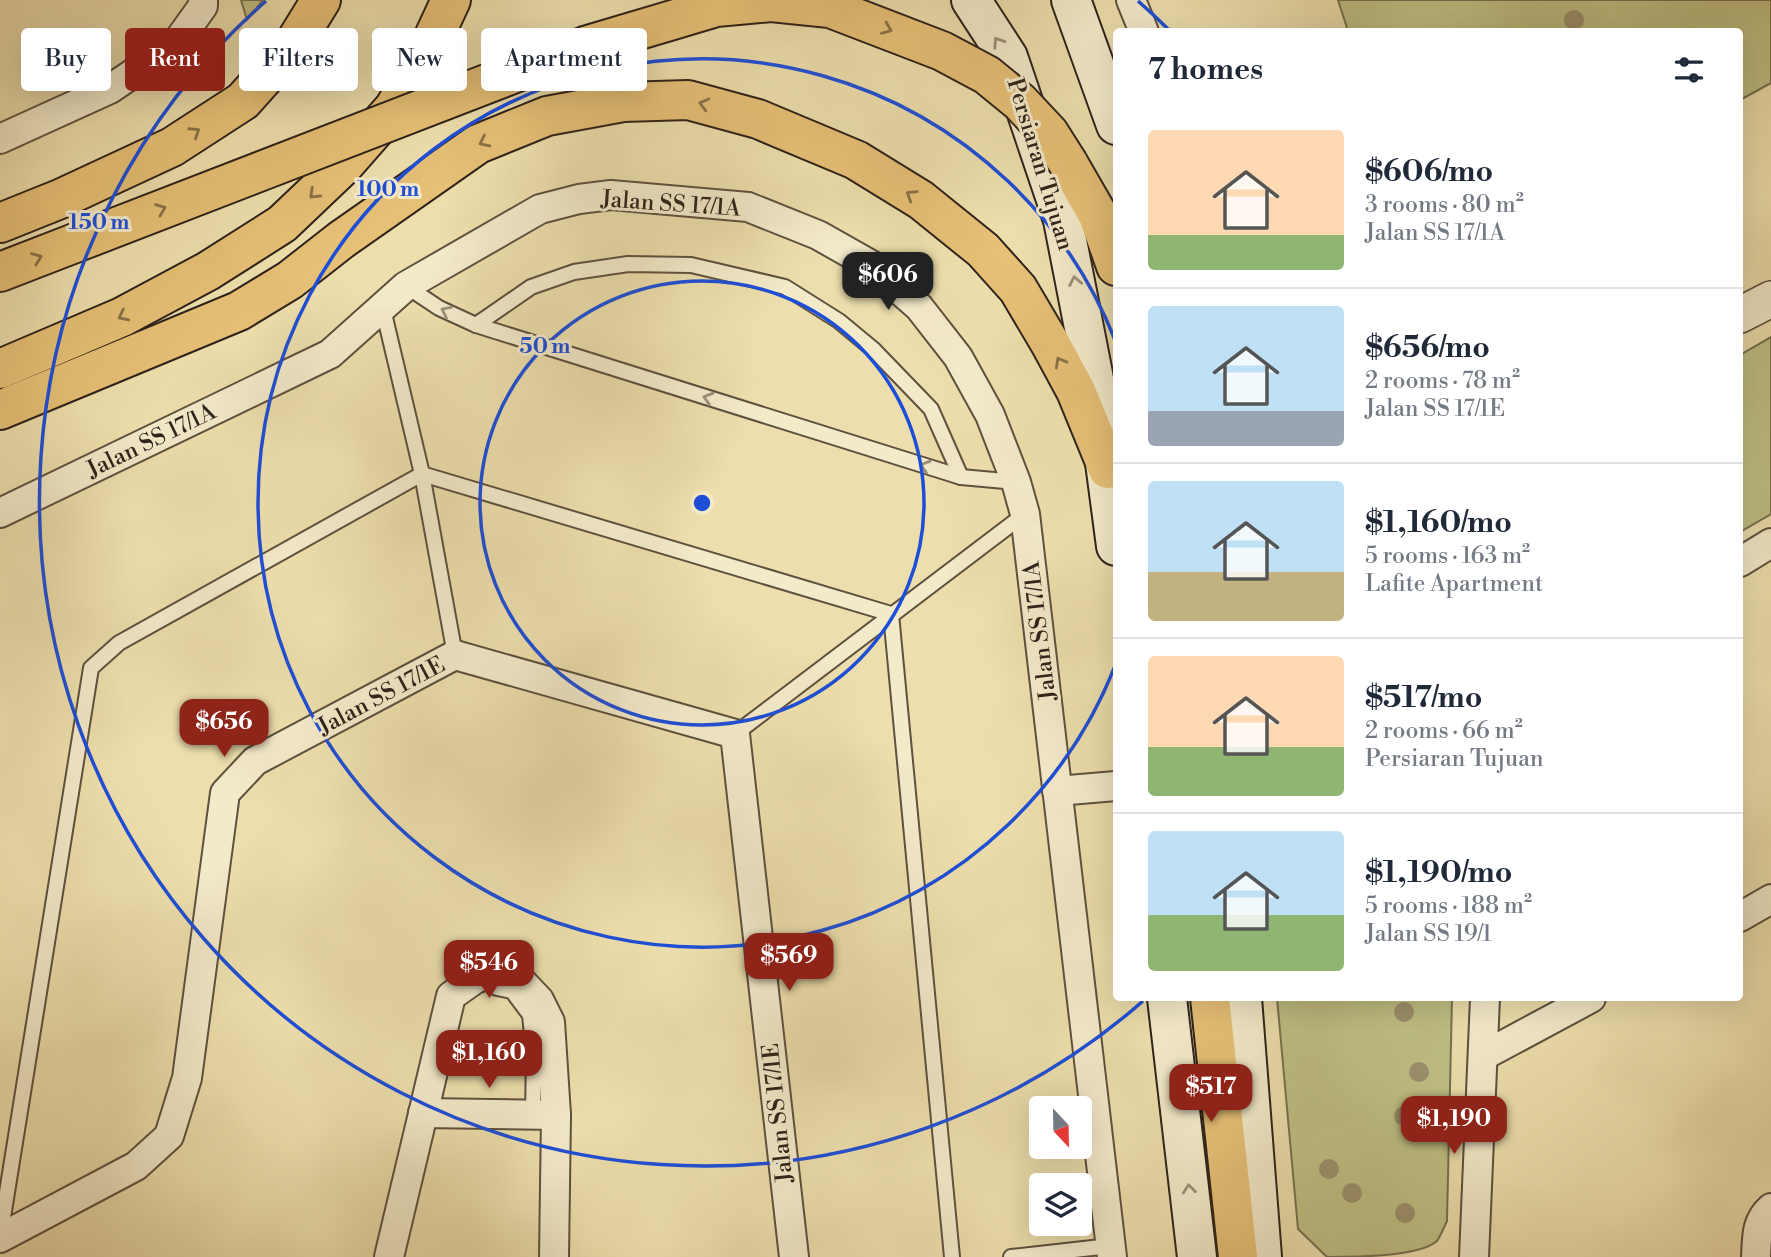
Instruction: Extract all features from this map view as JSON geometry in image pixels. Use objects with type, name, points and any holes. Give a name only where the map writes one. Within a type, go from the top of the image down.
[{"type":"highway","points":[[0,223],[60,199],[172,147],[243,101],[294,44],[321,0]]},
{"type":"highway","points":[[0,369],[122,317],[208,271],[282,224],[344,165],[394,108],[424,58],[451,0]]},
{"type":"highway","points":[[0,272],[585,46],[716,7],[771,2],[830,8],[942,51],[987,75],[1020,102],[1049,133],[1098,215],[1113,258]]},
{"type":"highway","points":[[0,410],[239,311],[290,280],[341,240],[478,144],[547,116],[623,102],[688,100],[758,119],[856,160],[920,200],[983,250],[1018,289],[1050,343],[1076,391],[1108,469]]},
{"type":"highway","points":[[1210,1001],[1238,1257]]},
{"type":"main road","name":"Persiaran Tujuan","points":[[971,0],[1008,57],[1063,220],[1094,379],[1113,517]]},
{"type":"main road","points":[[1071,0],[1113,117]]},
{"type":"main road","points":[[1167,1001],[1196,1257]]},
{"type":"main road","points":[[1242,1001],[1262,1257]]},
{"type":"street","points":[[0,139],[110,89],[175,45],[203,6],[203,0]]},
{"type":"street","points":[[1131,0],[1142,28]]},
{"type":"street","name":"Jalan SS 17/1A","points":[[0,513],[330,354],[406,286],[540,209],[579,199],[611,195],[748,207],[818,235],[871,265],[919,307],[958,357],[990,415],[1016,482],[1025,514],[1111,1251]]},
{"type":"street","points":[[1743,313],[1771,299]]},
{"type":"street","points":[[1743,560],[1771,543]]},
{"type":"street","name":"Jalan SS 17/1E","points":[[0,1237],[136,1166],[169,1136],[187,1078],[225,793],[255,761],[456,655],[735,734],[794,1257]]},
{"type":"street","points":[[1057,791],[1113,786]]},
{"type":"street","points":[[1743,914],[1771,899]]},
{"type":"street","points":[[389,1257],[452,996],[475,979],[493,972],[519,979],[539,1000],[550,1022],[544,1115],[554,1257]]},
{"type":"street","points":[[1474,1257],[1485,1001]]},
{"type":"street","points":[[1483,1056],[1585,1001]]},
{"type":"street","points":[[423,1113],[544,1115]]},
{"type":"street","points":[[1756,1257],[1761,1217],[1771,1208]]},
{"type":"lane","points":[[476,325],[531,287],[573,272],[628,264],[691,265],[785,287],[839,321],[874,351],[931,409],[961,477]]},
{"type":"lane","points":[[406,286],[439,308],[476,325],[961,477],[1016,482]]},
{"type":"lane","points":[[383,309],[422,474],[456,655]]},
{"type":"lane","points":[[0,1237],[91,668],[119,643],[422,474],[891,614]]},
{"type":"lane","points":[[735,734],[1025,514]]},
{"type":"lane","points":[[891,614],[952,1257]]},
{"type":"lane","points":[[1011,1257],[1111,1251]]},
{"type":"green space","points":[[241,0],[263,0],[247,20]]},
{"type":"green space","points":[[1338,0],[1771,0],[1771,83],[1743,98],[1743,28],[1347,28]]},
{"type":"green space","points":[[1771,337],[1771,514],[1743,530],[1743,353]]},
{"type":"green space","points":[[1277,1001],[1452,1001],[1447,1221],[1437,1241],[1401,1253],[1327,1257],[1298,1229]]}]
